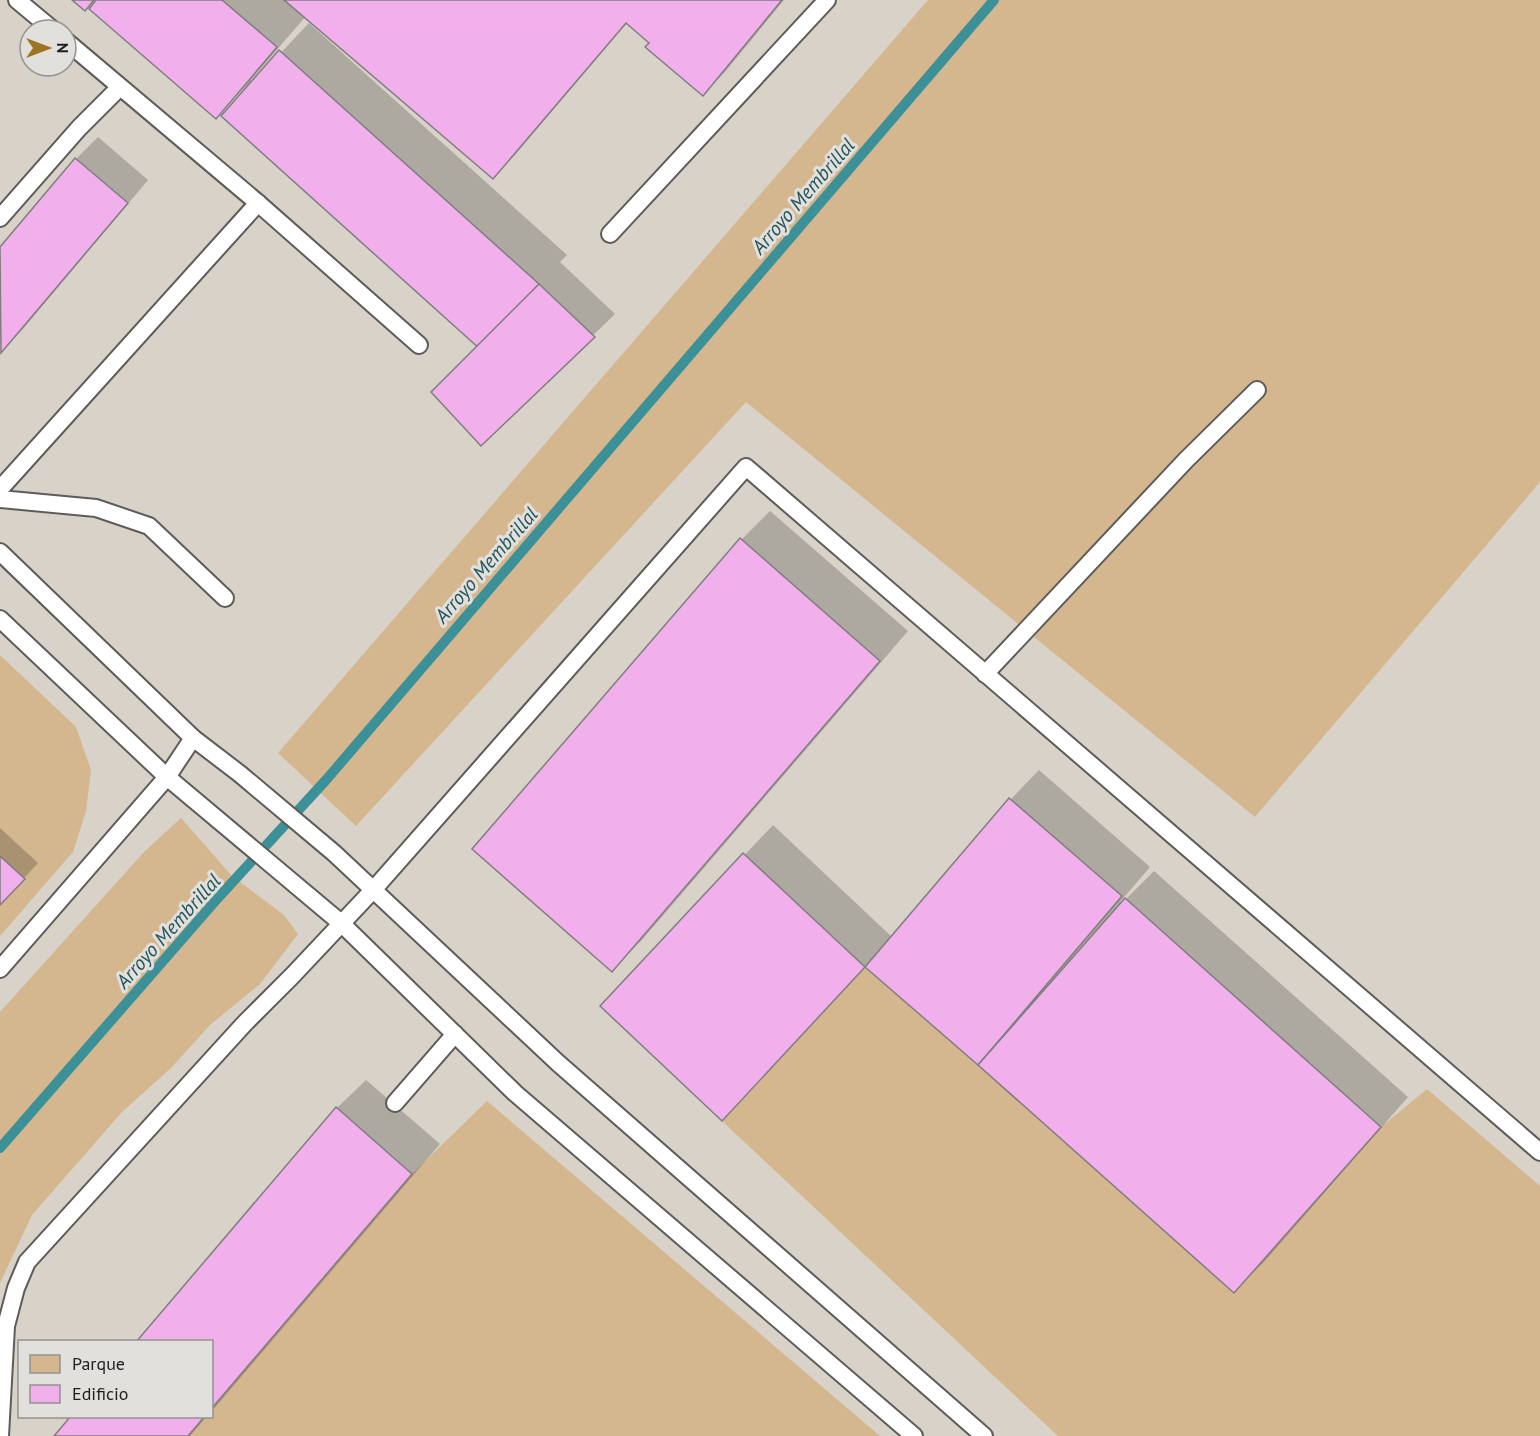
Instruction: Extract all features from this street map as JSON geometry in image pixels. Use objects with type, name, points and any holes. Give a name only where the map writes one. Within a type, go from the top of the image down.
[{"type":"lane","points":[[17,0],[39,18]]},
{"type":"lane","points":[[610,234],[827,0]]},
{"type":"lane","points":[[78,51],[258,202],[419,345]]},
{"type":"lane","points":[[0,218],[79,128],[120,87]]},
{"type":"lane","points":[[0,489],[258,202]]},
{"type":"lane","points":[[985,674],[1186,460],[1257,390]]},
{"type":"lane","points":[[0,1436],[6,1326],[16,1288],[27,1262],[245,1023],[374,889],[746,467],[1540,1152]]},
{"type":"lane","points":[[0,499],[96,508],[149,526],[225,598]]},
{"type":"lane","points":[[0,552],[193,738],[240,774],[334,853],[558,1063],[984,1436]]},
{"type":"lane","points":[[0,619],[167,777],[341,923],[515,1093],[914,1436]]},
{"type":"lane","points":[[0,969],[167,777],[193,738]]},
{"type":"lane","points":[[395,1103],[455,1034]]},
{"type":"shaded area","points":[[0,0],[1540,0],[1540,1436],[0,1436]]},
{"type":"green space","points":[[928,0],[1540,0],[1540,482],[1255,817],[746,402],[356,826],[278,753]]},
{"type":"green space","points":[[0,655],[76,727],[91,770],[86,811],[73,852],[0,936]]},
{"type":"green space","points":[[181,818],[232,876],[284,915],[298,934],[260,984],[210,1025],[171,1068],[122,1112],[32,1215],[0,1283],[0,1012],[144,852]]},
{"type":"green space","points":[[865,967],[1234,1293],[1381,1127],[1427,1089],[1540,1186],[1540,1436],[1058,1436],[722,1121]]},
{"type":"green space","points":[[487,1101],[880,1436],[188,1436],[204,1418],[213,1418],[213,1407],[412,1174]]},
{"type":"building","points":[[72,0],[94,0],[85,11]]},
{"type":"building","points":[[96,0],[222,0],[277,47],[216,119],[89,9]]},
{"type":"building","points":[[284,0],[782,0],[703,96],[645,47],[649,43],[626,23],[493,179]]},
{"type":"building","points":[[279,50],[539,284],[481,350],[221,116]]},
{"type":"building","points":[[75,158],[128,203],[1,353],[0,247]]},
{"type":"building","points":[[539,284],[595,337],[481,446],[431,392]]},
{"type":"building","points":[[740,538],[880,661],[612,972],[472,849]]},
{"type":"building","points":[[1009,798],[1122,896],[978,1065],[865,967]]},
{"type":"building","points":[[743,853],[865,967],[722,1121],[600,1006]]},
{"type":"building","points":[[0,856],[25,879],[0,905]]},
{"type":"building","points":[[1125,898],[1381,1127],[1234,1293],[978,1065]]},
{"type":"building","points":[[336,1107],[412,1174],[213,1407],[213,1340],[138,1340]]},
{"type":"building","points":[[69,1418],[203,1418],[188,1436],[54,1436]]},
{"type":"waterway","name":"Arroyo Membrillal","points":[[0,1148],[217,899],[326,780],[994,0]]}]
